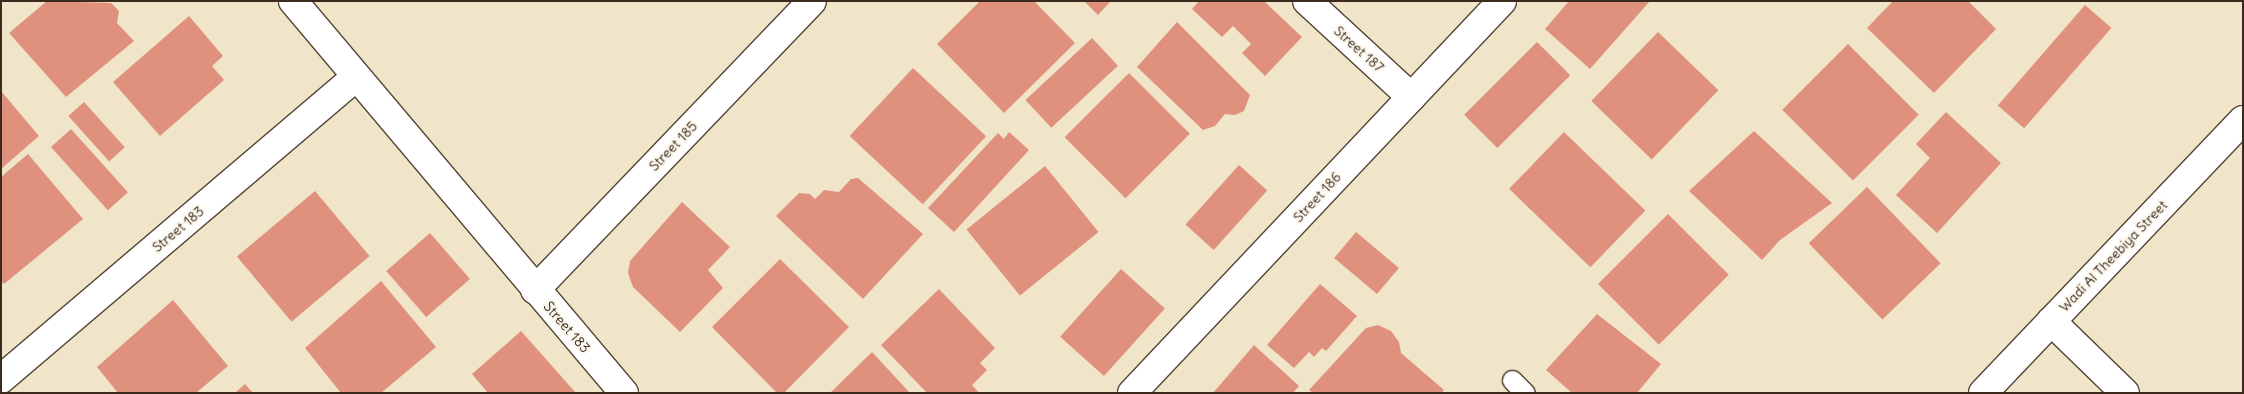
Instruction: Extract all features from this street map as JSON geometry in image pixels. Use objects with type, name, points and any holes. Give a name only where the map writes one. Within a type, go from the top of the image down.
[{"type":"street","name":"Street 183","points":[[293,1],[355,78],[624,393]]},
{"type":"street","name":"Street 185","points":[[535,290],[812,1]]},
{"type":"street","name":"Street 187","points":[[1307,1],[1411,97]]},
{"type":"street","name":"Street 186","points":[[1132,393],[1502,1]]},
{"type":"street","name":"Street 183","points":[[1,379],[355,78]]},
{"type":"street","name":"Wadi Al Theebiya Street","points":[[1983,393],[2243,120]]},
{"type":"street","points":[[2051,321],[2125,393]]},
{"type":"building","points":[[47,1],[111,3],[119,11],[117,23],[134,41],[66,97],[9,33]]},
{"type":"building","points":[[980,1],[1034,1],[1075,43],[1004,113],[937,44]]},
{"type":"building","points":[[1084,1],[1111,1],[1098,15]]},
{"type":"building","points":[[1199,1],[1264,1],[1302,37],[1265,76],[1242,53],[1251,44],[1233,26],[1222,37],[1192,9]]},
{"type":"building","points":[[1569,1],[1650,1],[1590,69],[1545,29]]},
{"type":"building","points":[[1893,1],[1968,1],[1996,29],[1934,93],[1867,28]]},
{"type":"building","points":[[2085,5],[2111,28],[2024,128],[1998,105]]},
{"type":"building","points":[[189,16],[223,56],[212,66],[224,80],[160,136],[113,82]]},
{"type":"building","points":[[1177,22],[1250,95],[1244,111],[1235,115],[1225,114],[1215,126],[1203,130],[1137,67]]},
{"type":"building","points":[[1658,32],[1718,90],[1652,159],[1591,101]]},
{"type":"building","points":[[1092,38],[1118,66],[1051,128],[1025,100]]},
{"type":"building","points":[[1537,42],[1570,75],[1497,148],[1464,115]]},
{"type":"building","points":[[1848,44],[1919,115],[1853,180],[1782,110]]},
{"type":"building","points":[[913,68],[986,136],[923,204],[850,136]]},
{"type":"building","points":[[1129,73],[1190,134],[1125,198],[1065,137]]},
{"type":"building","points":[[1,91],[39,136],[1,169]]},
{"type":"building","points":[[84,102],[125,147],[109,161],[68,116]]},
{"type":"building","points":[[1946,112],[2001,163],[1937,233],[1896,195],[1930,158],[1916,144]]},
{"type":"building","points":[[71,129],[128,192],[108,210],[51,147]]},
{"type":"building","points":[[1754,131],[1832,203],[1780,240],[1762,260],[1689,191]]},
{"type":"building","points":[[1009,132],[1029,150],[954,232],[928,208],[998,133],[1004,139]]},
{"type":"building","points":[[1564,132],[1645,210],[1590,267],[1509,189]]},
{"type":"building","points":[[28,154],[83,219],[4,284],[1,281],[1,177]]},
{"type":"building","points":[[1239,165],[1267,190],[1214,250],[1185,224]]},
{"type":"building","points":[[1045,166],[1098,232],[1020,296],[967,230]]},
{"type":"building","points":[[858,178],[923,234],[863,299],[776,216],[799,193],[810,194],[815,199],[824,190],[839,192],[851,179]]},
{"type":"building","points":[[1867,187],[1941,263],[1882,320],[1809,243]]},
{"type":"building","points":[[315,191],[370,256],[292,322],[237,257]]},
{"type":"building","points":[[682,202],[730,247],[708,270],[723,288],[680,332],[633,287],[628,273],[630,261]]},
{"type":"building","points":[[1668,214],[1729,275],[1659,345],[1598,284]]},
{"type":"building","points":[[1356,232],[1399,268],[1377,294],[1334,258]]},
{"type":"building","points":[[430,233],[470,279],[426,317],[386,271]]},
{"type":"building","points":[[780,259],[849,327],[784,393],[777,393],[712,327]]},
{"type":"building","points":[[1121,269],[1165,308],[1104,376],[1060,337]]},
{"type":"building","points":[[381,281],[436,347],[381,393],[341,393],[305,348]]},
{"type":"building","points":[[1320,284],[1357,316],[1326,351],[1322,348],[1314,357],[1309,352],[1294,368],[1267,345]]},
{"type":"building","points":[[939,289],[995,348],[980,363],[987,370],[972,385],[979,393],[927,393],[881,345]]},
{"type":"building","points":[[173,300],[228,366],[196,393],[118,393],[97,367]]},
{"type":"building","points":[[1597,314],[1661,364],[1637,393],[1572,393],[1546,370]]},
{"type":"building","points":[[1378,325],[1391,331],[1399,342],[1401,353],[1444,390],[1441,393],[1313,393],[1309,390],[1366,328]]},
{"type":"building","points":[[521,331],[576,393],[488,393],[472,374]]},
{"type":"building","points":[[1254,345],[1299,386],[1293,393],[1213,393]]},
{"type":"building","points":[[872,352],[910,393],[830,393]]},
{"type":"building","points":[[245,384],[253,393],[235,393]]}]
